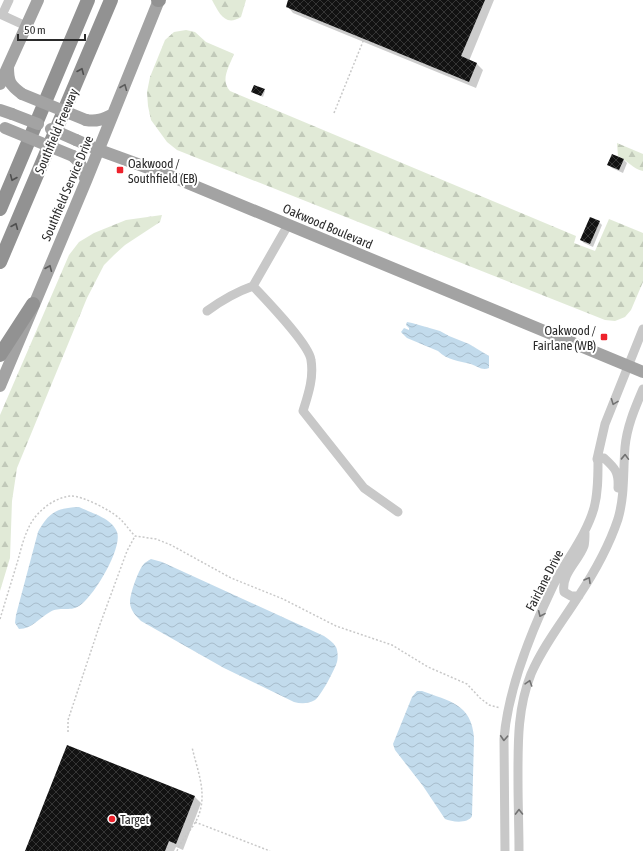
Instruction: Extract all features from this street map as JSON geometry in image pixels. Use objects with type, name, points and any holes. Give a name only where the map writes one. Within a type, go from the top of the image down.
[{"type":"highway","name":"Southfield Freeway","points":[[0,209],[88,0]]},
{"type":"highway","name":"Southfield Freeway","points":[[0,262],[111,0]]},
{"type":"highway","points":[[0,355],[33,304]]},
{"type":"main road","points":[[0,84],[38,0]]},
{"type":"main road","name":"Southfield Service Drive","points":[[0,386],[33,304],[86,181],[158,0]]},
{"type":"main road","points":[[8,66],[8,76],[11,85],[22,94],[86,120],[94,121],[103,119],[113,114]]},
{"type":"main road","name":"Oakwood Boulevard","points":[[0,110],[98,150],[173,177],[643,372]]},
{"type":"main road","points":[[3,128],[73,156],[80,163],[86,181]]},
{"type":"street","points":[[9,0],[1,15],[26,26]]},
{"type":"street","points":[[207,311],[221,300],[234,293],[253,286],[288,225]]},
{"type":"street","points":[[253,286],[307,349],[311,358],[311,385],[303,411],[364,488],[398,512]]},
{"type":"street","name":"Fairlane Drive","points":[[505,851],[504,739],[512,693],[523,657],[554,586],[585,530],[593,509],[597,491],[597,459],[605,424],[643,329]]},
{"type":"street","points":[[519,851],[518,754],[520,718],[523,701],[532,674],[551,636],[579,596],[608,544],[618,518],[624,484],[625,446],[630,422],[643,389]]},
{"type":"street","points":[[597,459],[604,458],[613,467],[619,479],[608,544]]},
{"type":"street","points":[[579,596],[571,596],[564,592],[563,586],[565,578],[584,546],[585,530]]},
{"type":"path","points":[[334,113],[364,39]]},
{"type":"path","points":[[0,619],[30,524],[49,504],[72,496],[87,500],[118,517],[135,536],[156,539],[171,545],[231,578],[283,599],[336,626],[392,645],[428,667],[467,684],[480,698],[490,705],[500,708]]},
{"type":"path","points":[[68,732],[68,720],[99,627],[127,551],[135,536]]},
{"type":"path","points":[[177,851],[195,822],[202,803],[203,789],[192,747]]},
{"type":"path","points":[[195,822],[270,851]]},
{"type":"green space","points":[[212,0],[246,0],[241,17],[231,20],[220,14]]},
{"type":"green space","points":[[186,30],[195,32],[206,42],[234,54],[226,73],[227,87],[230,91],[576,236],[574,243],[595,251],[609,219],[643,233],[643,282],[631,310],[625,317],[615,321],[605,320],[177,150],[167,142],[151,120],[147,92],[150,77],[165,40],[174,32]]},
{"type":"green space","points":[[617,143],[643,154],[643,171],[618,156]]},
{"type":"green space","points":[[162,215],[160,222],[125,245],[104,265],[87,298],[17,468],[12,501],[10,558],[0,591],[0,415],[69,255],[79,242],[94,233],[126,220]]},
{"type":"water","points":[[407,322],[440,331],[469,344],[489,356],[489,368],[482,369],[471,364],[449,358],[438,351],[407,338],[401,332],[404,328],[409,330],[406,325]]},
{"type":"water","points":[[79,507],[111,523],[117,532],[118,539],[116,549],[106,572],[92,593],[76,608],[53,610],[32,625],[24,629],[19,629],[15,623],[16,615],[38,532],[46,520],[54,512]]},
{"type":"water","points":[[151,559],[162,562],[324,636],[335,645],[338,654],[337,662],[328,682],[318,698],[307,703],[294,702],[224,668],[141,621],[132,610],[130,598],[141,568]]},
{"type":"water","points":[[417,691],[422,691],[450,701],[464,711],[469,718],[474,738],[472,816],[470,819],[464,821],[452,821],[445,819],[423,786],[395,750],[393,744],[412,697]]},
{"type":"building","points":[[288,0],[485,0],[461,56],[477,63],[469,82],[286,7]]},
{"type":"building","points":[[254,85],[265,89],[261,96],[251,92]]},
{"type":"building","points":[[612,154],[624,159],[619,170],[607,165]]},
{"type":"building","points":[[590,217],[600,221],[590,244],[580,240]]},
{"type":"building","name":"Target","points":[[67,745],[195,796],[176,844],[169,841],[165,851],[25,851]]},
{"type":"place","name":"Oakwood / Southfield (EB)","points":[[120,170]]},
{"type":"place","name":"Oakwood / Fairlane (WB)","points":[[604,337]]},
{"type":"place","name":"Target","points":[[112,819]]}]
